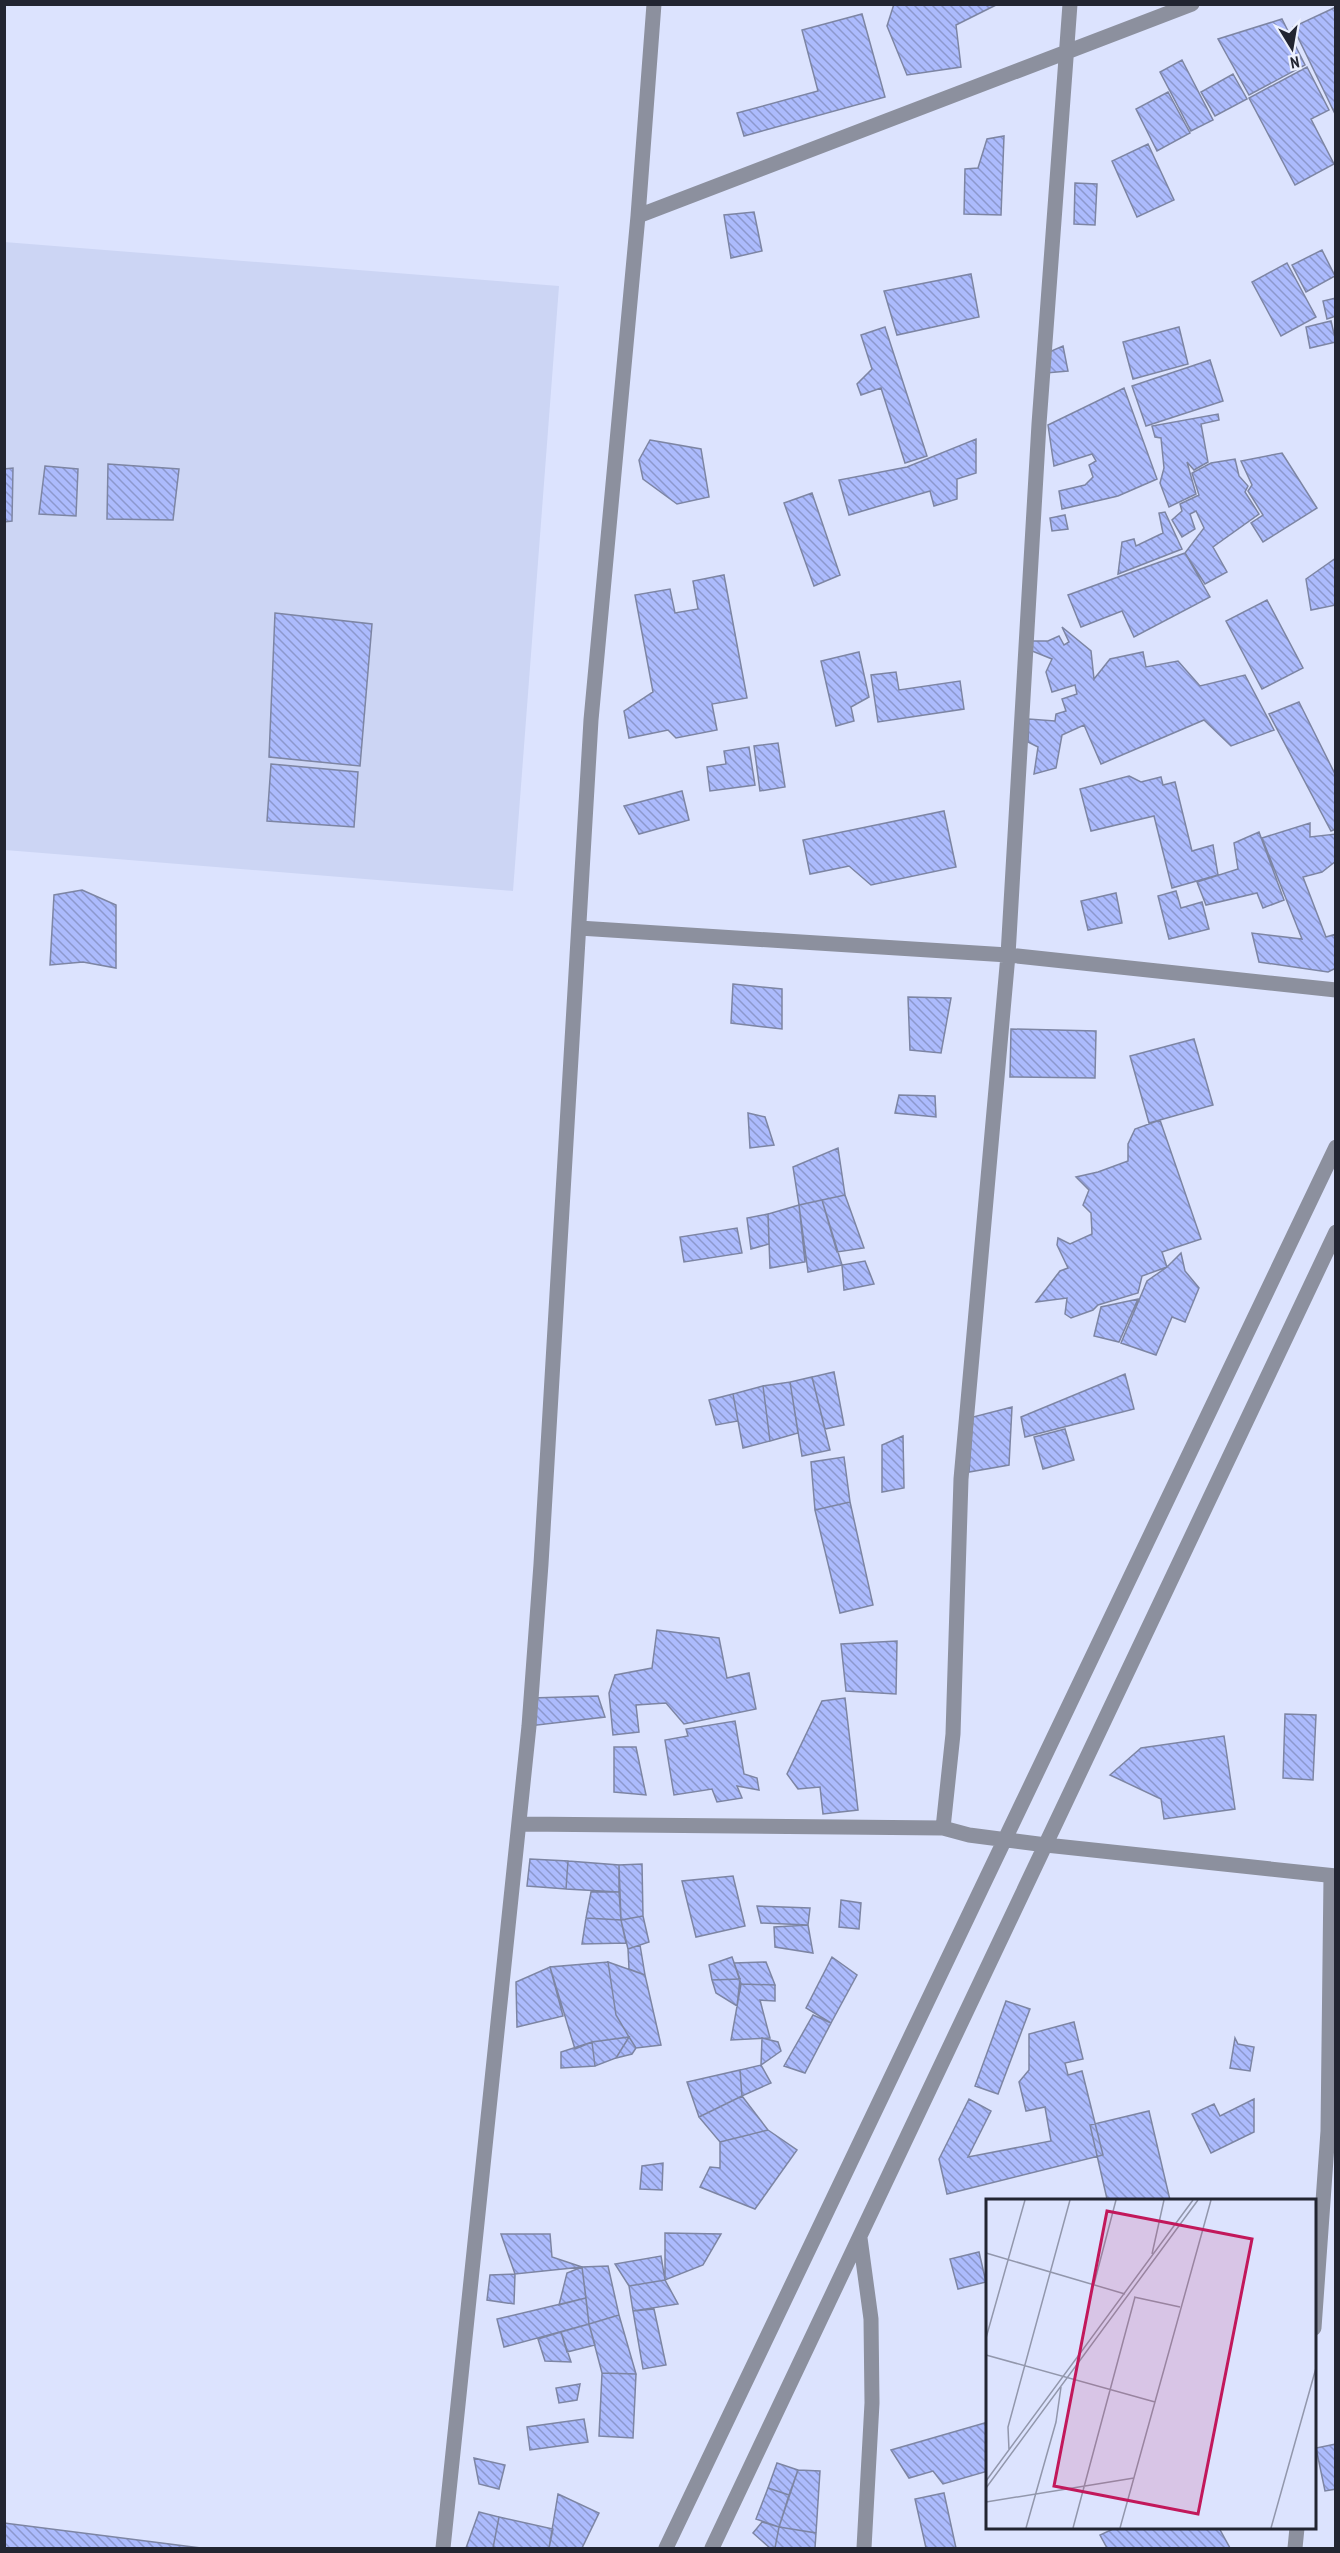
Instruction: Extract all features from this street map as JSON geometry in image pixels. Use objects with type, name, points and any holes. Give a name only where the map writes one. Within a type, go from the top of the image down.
[{"type":"street","points":[[443,2548],[521,1824],[541,1564],[591,720],[638,216],[654,4]]},
{"type":"street","points":[[943,1828],[953,1734],[961,1479],[1008,955],[1039,424],[1070,4]]},
{"type":"street","points":[[638,216],[1192,4]]},
{"type":"street","points":[[579,928],[1008,955],[1335,990]]},
{"type":"street","points":[[666,2548],[767,2343],[856,2147],[1335,1147]]},
{"type":"street","points":[[712,2548],[1335,1232]]},
{"type":"street","points":[[521,1824],[943,1828],[1046,1845],[1333,1876],[1328,2131],[1316,2300]]},
{"type":"street","points":[[860,2238],[871,2319],[872,2393],[864,2548]]},
{"type":"street","points":[[1295,2548],[1297,2529]]},
{"type":"shaded area","points":[[4,242],[559,286],[513,891],[5,850]]},
{"type":"building","points":[[894,4],[998,4],[956,25],[961,67],[907,75],[887,26]]},
{"type":"building","points":[[1336,7],[1336,116],[1293,27]]},
{"type":"building","points":[[862,14],[885,97],[744,136],[737,113],[818,91],[802,30]]},
{"type":"building","points":[[1282,19],[1305,65],[1249,95],[1218,39]]},
{"type":"building","points":[[1182,60],[1213,120],[1191,131],[1160,72]]},
{"type":"building","points":[[1307,67],[1329,110],[1311,119],[1334,164],[1295,185],[1249,98]]},
{"type":"building","points":[[1233,74],[1247,99],[1215,116],[1201,92]]},
{"type":"building","points":[[1168,92],[1190,133],[1157,151],[1136,109]]},
{"type":"building","points":[[1004,136],[1001,215],[964,214],[965,169],[978,168],[987,139]]},
{"type":"building","points":[[1148,144],[1174,200],[1137,217],[1112,161]]},
{"type":"building","points":[[1075,183],[1097,184],[1095,225],[1074,224]]},
{"type":"building","points":[[754,212],[762,251],[731,258],[724,215]]},
{"type":"building","points":[[1322,250],[1335,276],[1306,292],[1292,265]]},
{"type":"building","points":[[1287,263],[1316,317],[1281,336],[1252,282]]},
{"type":"building","points":[[971,274],[979,317],[897,335],[884,291]]},
{"type":"building","points":[[1336,298],[1336,316],[1327,319],[1323,301]]},
{"type":"building","points":[[1331,321],[1336,342],[1310,348],[1306,327]]},
{"type":"building","points":[[885,327],[927,456],[905,463],[881,388],[861,395],[857,384],[872,369],[861,335]]},
{"type":"building","points":[[1179,327],[1188,364],[1133,379],[1123,342]]},
{"type":"building","points":[[1063,346],[1068,371],[1046,373],[1049,352]]},
{"type":"building","points":[[1210,360],[1223,401],[1146,426],[1132,386]]},
{"type":"building","points":[[1124,388],[1157,479],[1118,496],[1062,509],[1059,491],[1085,485],[1093,477],[1089,465],[1096,461],[1092,454],[1054,466],[1048,425]]},
{"type":"building","points":[[1218,414],[1219,420],[1201,424],[1208,462],[1194,470],[1187,462],[1196,494],[1169,507],[1160,483],[1164,468],[1161,438],[1155,437],[1152,426]]},
{"type":"building","points":[[976,439],[976,473],[957,479],[957,499],[934,506],[930,491],[849,515],[839,480],[907,467]]},
{"type":"building","points":[[650,440],[701,449],[709,497],[677,504],[643,479],[639,460]]},
{"type":"building","points":[[1282,453],[1317,508],[1263,542],[1251,523],[1263,515],[1248,491],[1252,485],[1241,461]]},
{"type":"building","points":[[1235,459],[1239,476],[1248,486],[1245,492],[1259,514],[1213,547],[1227,572],[1205,584],[1185,553],[1204,528],[1196,511],[1190,514],[1195,529],[1182,537],[1172,520],[1182,511],[1180,504],[1199,495],[1192,473],[1211,463]]},
{"type":"building","points":[[108,464],[179,469],[173,520],[107,519]]},
{"type":"building","points":[[45,466],[78,469],[76,516],[39,514]]},
{"type":"building","points":[[13,468],[12,521],[4,522],[4,469]]},
{"type":"building","points":[[812,493],[840,575],[814,586],[784,503]]},
{"type":"building","points":[[1165,512],[1182,549],[1118,574],[1122,542],[1134,539],[1136,546],[1163,533],[1159,513]]},
{"type":"building","points":[[1065,515],[1068,529],[1052,531],[1050,518]]},
{"type":"building","points":[[1185,553],[1210,597],[1134,637],[1122,611],[1081,627],[1068,595]]},
{"type":"building","points":[[1336,558],[1336,605],[1311,610],[1306,579]]},
{"type":"building","points":[[724,575],[747,698],[712,704],[717,730],[676,738],[668,730],[629,738],[624,711],[653,692],[635,595],[670,589],[675,613],[698,609],[693,581]]},
{"type":"building","points":[[1267,600],[1303,668],[1262,689],[1226,621]]},
{"type":"building","points":[[275,613],[372,624],[360,766],[269,757]]},
{"type":"building","points":[[1062,627],[1091,651],[1094,679],[1110,659],[1143,652],[1146,667],[1178,661],[1200,686],[1245,675],[1274,730],[1231,746],[1204,720],[1101,764],[1084,725],[1062,735],[1056,768],[1034,774],[1038,747],[1028,742],[1029,719],[1055,721],[1056,714],[1066,711],[1062,699],[1077,694],[1075,685],[1052,692],[1046,672],[1052,659],[1032,651],[1032,641],[1048,641],[1059,636],[1064,645],[1069,642]]},
{"type":"building","points":[[859,652],[869,697],[851,707],[854,721],[836,726],[821,661]]},
{"type":"building","points":[[896,672],[899,690],[960,681],[964,709],[878,722],[871,675]]},
{"type":"building","points":[[1299,702],[1336,776],[1336,829],[1331,831],[1269,714]]},
{"type":"building","points":[[778,743],[785,787],[760,791],[754,746]]},
{"type":"building","points":[[749,747],[755,785],[710,791],[707,767],[726,764],[724,751]]},
{"type":"building","points":[[271,764],[358,772],[354,827],[267,821]]},
{"type":"building","points":[[1129,776],[1141,782],[1161,777],[1163,785],[1175,782],[1192,851],[1213,845],[1218,875],[1172,888],[1154,816],[1091,831],[1080,789]]},
{"type":"building","points":[[682,791],[689,820],[639,834],[624,806]]},
{"type":"building","points":[[944,811],[956,867],[871,885],[849,866],[810,874],[803,840]]},
{"type":"building","points":[[1310,823],[1310,837],[1336,834],[1336,861],[1322,872],[1303,877],[1326,937],[1336,934],[1336,968],[1328,972],[1259,962],[1252,933],[1302,939],[1262,838]]},
{"type":"building","points":[[1259,832],[1284,900],[1263,908],[1257,893],[1206,905],[1197,882],[1238,869],[1234,843]]},
{"type":"building","points":[[82,890],[116,905],[116,968],[83,962],[50,965],[54,895]]},
{"type":"building","points":[[1176,891],[1181,908],[1202,902],[1209,929],[1169,939],[1158,896]]},
{"type":"building","points":[[1116,893],[1122,923],[1088,930],[1081,901]]},
{"type":"building","points":[[733,984],[782,989],[782,1029],[731,1023]]},
{"type":"building","points":[[908,997],[951,998],[941,1053],[910,1050]]},
{"type":"building","points":[[1011,1029],[1096,1031],[1095,1078],[1010,1077]]},
{"type":"building","points":[[1194,1039],[1213,1105],[1149,1123],[1130,1056]]},
{"type":"building","points":[[899,1095],[935,1096],[936,1117],[895,1113]]},
{"type":"building","points":[[748,1113],[765,1117],[774,1145],[750,1148]]},
{"type":"building","points":[[1160,1120],[1201,1239],[1162,1252],[1167,1267],[1142,1276],[1138,1293],[1098,1305],[1093,1310],[1071,1318],[1065,1314],[1067,1298],[1036,1302],[1060,1271],[1068,1268],[1057,1245],[1058,1238],[1070,1244],[1092,1234],[1091,1213],[1083,1205],[1089,1190],[1076,1177],[1128,1161],[1128,1144],[1135,1129]]},
{"type":"building","points":[[838,1148],[845,1195],[799,1205],[793,1167]]},
{"type":"building","points":[[845,1195],[864,1248],[837,1252],[822,1200]]},
{"type":"building","points":[[822,1200],[842,1265],[808,1272],[799,1205]]},
{"type":"building","points":[[799,1205],[805,1262],[770,1268],[768,1214]]},
{"type":"building","points":[[768,1214],[769,1244],[751,1249],[747,1218]]},
{"type":"building","points":[[737,1228],[742,1253],[684,1262],[680,1237]]},
{"type":"building","points":[[1181,1253],[1185,1271],[1199,1288],[1185,1322],[1172,1317],[1156,1355],[1121,1343],[1147,1281],[1167,1267]]},
{"type":"building","points":[[865,1261],[874,1284],[844,1290],[842,1265]]},
{"type":"building","points":[[1138,1299],[1119,1342],[1094,1336],[1101,1307]]},
{"type":"building","points":[[834,1372],[844,1425],[825,1429],[812,1377]]},
{"type":"building","points":[[1125,1374],[1134,1409],[1025,1437],[1021,1417]]},
{"type":"building","points":[[812,1377],[830,1450],[802,1456],[790,1382]]},
{"type":"building","points":[[790,1382],[798,1433],[770,1441],[763,1386]]},
{"type":"building","points":[[763,1386],[770,1441],[743,1448],[733,1394]]},
{"type":"building","points":[[733,1394],[738,1421],[716,1425],[709,1400]]},
{"type":"building","points":[[1012,1407],[1009,1465],[969,1472],[973,1417]]},
{"type":"building","points":[[1065,1429],[1074,1460],[1043,1469],[1034,1437]]},
{"type":"building","points":[[903,1436],[904,1488],[882,1492],[882,1445]]},
{"type":"building","points":[[844,1457],[850,1502],[815,1510],[811,1462]]},
{"type":"building","points":[[850,1502],[873,1605],[840,1613],[815,1510]]},
{"type":"building","points":[[657,1630],[719,1638],[727,1678],[749,1673],[756,1709],[684,1724],[666,1703],[636,1705],[639,1732],[613,1735],[609,1693],[615,1675],[652,1668]]},
{"type":"building","points":[[897,1641],[896,1694],[846,1691],[841,1644]]},
{"type":"building","points":[[598,1696],[605,1717],[529,1726],[531,1698]]},
{"type":"building","points":[[845,1698],[858,1810],[823,1814],[820,1787],[798,1789],[787,1774],[822,1701]]},
{"type":"building","points":[[1285,1714],[1316,1715],[1313,1780],[1283,1778]]},
{"type":"building","points":[[735,1721],[744,1774],[757,1778],[759,1790],[737,1786],[742,1798],[717,1802],[712,1789],[674,1795],[665,1740],[688,1736],[686,1729]]},
{"type":"building","points":[[1224,1736],[1235,1809],[1164,1819],[1161,1799],[1110,1775],[1141,1748]]},
{"type":"building","points":[[614,1747],[636,1747],[646,1795],[614,1792]]},
{"type":"building","points":[[530,1859],[568,1861],[566,1889],[527,1886]]},
{"type":"building","points":[[568,1861],[619,1865],[619,1892],[566,1889]]},
{"type":"building","points":[[642,1864],[643,1916],[621,1920],[619,1865]]},
{"type":"building","points":[[733,1876],[745,1926],[696,1937],[682,1881]]},
{"type":"building","points":[[591,1892],[619,1892],[621,1920],[586,1918]]},
{"type":"building","points":[[841,1900],[861,1903],[859,1929],[839,1927]]},
{"type":"building","points":[[757,1906],[810,1908],[808,1925],[761,1923]]},
{"type":"building","points":[[643,1916],[649,1942],[628,1949],[621,1920]]},
{"type":"building","points":[[586,1918],[621,1920],[626,1943],[582,1944]]},
{"type":"building","points":[[808,1925],[813,1953],[775,1947],[774,1927]]},
{"type":"building","points":[[640,1945],[645,1975],[629,1969],[628,1949]]},
{"type":"building","points":[[732,1957],[740,1979],[712,1980],[709,1965]]},
{"type":"building","points":[[832,1957],[857,1975],[831,2023],[806,2008]]},
{"type":"building","points":[[608,1962],[616,2015],[629,2037],[592,2042],[575,2049],[550,1967]]},
{"type":"building","points":[[608,1962],[645,1975],[661,2045],[636,2048],[616,2015]]},
{"type":"building","points":[[766,1962],[775,1985],[741,1984],[734,1963]]},
{"type":"building","points":[[550,1967],[563,2016],[517,2027],[516,1982]]},
{"type":"building","points":[[740,1979],[737,2006],[716,1993],[712,1980]]},
{"type":"building","points":[[741,1984],[775,1985],[775,2001],[760,2000],[770,2038],[731,2040]]},
{"type":"building","points":[[1006,2001],[1030,2009],[998,2094],[975,2086]]},
{"type":"building","points":[[813,2015],[831,2023],[805,2073],[784,2066]]},
{"type":"building","points":[[1074,2022],[1083,2059],[1065,2063],[1068,2075],[1082,2071],[1103,2155],[947,2194],[939,2159],[969,2099],[991,2111],[968,2157],[1051,2141],[1045,2107],[1026,2111],[1019,2082],[1029,2070],[1029,2034]]},
{"type":"building","points":[[629,2037],[636,2048],[632,2054],[616,2058]]},
{"type":"building","points":[[629,2037],[616,2058],[595,2066],[592,2042]]},
{"type":"building","points":[[762,2038],[778,2042],[781,2051],[761,2065]]},
{"type":"building","points":[[1235,2038],[1238,2044],[1254,2047],[1250,2071],[1230,2068]]},
{"type":"building","points":[[592,2042],[595,2066],[561,2068],[561,2052]]},
{"type":"building","points":[[761,2065],[771,2083],[742,2096],[740,2070]]},
{"type":"building","points":[[740,2070],[742,2096],[699,2117],[687,2082]]},
{"type":"building","points":[[742,2096],[768,2130],[720,2142],[699,2117]]},
{"type":"building","points":[[1254,2099],[1254,2132],[1211,2153],[1192,2114],[1214,2104],[1220,2116]]},
{"type":"building","points":[[1149,2111],[1170,2199],[1107,2199],[1090,2125]]},
{"type":"building","points":[[768,2130],[797,2150],[755,2209],[700,2187],[710,2167],[720,2168],[720,2142]]},
{"type":"building","points":[[663,2163],[662,2190],[640,2189],[642,2166]]},
{"type":"building","points":[[665,2233],[721,2234],[703,2265],[665,2280]]},
{"type":"building","points":[[501,2234],[550,2234],[552,2257],[582,2267],[515,2274]]},
{"type":"building","points":[[979,2252],[986,2282],[958,2289],[950,2259]]},
{"type":"building","points":[[661,2256],[665,2280],[629,2286],[615,2264]]},
{"type":"building","points":[[608,2266],[619,2315],[589,2324],[582,2267]]},
{"type":"building","points":[[582,2267],[586,2298],[559,2305],[567,2273]]},
{"type":"building","points":[[515,2274],[514,2304],[487,2300],[490,2275]]},
{"type":"building","points":[[665,2280],[678,2304],[633,2311],[629,2286]]},
{"type":"building","points":[[586,2298],[589,2324],[504,2347],[497,2319]]},
{"type":"building","points":[[654,2309],[666,2365],[643,2369],[633,2311]]},
{"type":"building","points":[[619,2315],[636,2374],[602,2373],[589,2324]]},
{"type":"building","points":[[589,2324],[595,2345],[567,2352],[561,2332]]},
{"type":"building","points":[[561,2332],[571,2362],[545,2361],[538,2339]]},
{"type":"building","points":[[602,2373],[636,2374],[633,2438],[599,2436]]},
{"type":"building","points":[[580,2384],[577,2400],[559,2403],[556,2388]]},
{"type":"building","points":[[584,2419],[588,2442],[530,2450],[527,2427]]},
{"type":"building","points":[[986,2423],[986,2472],[943,2484],[933,2471],[909,2478],[891,2450]]},
{"type":"building","points":[[1336,2444],[1336,2489],[1325,2491],[1316,2448]]},
{"type":"building","points":[[474,2458],[505,2465],[499,2489],[479,2484]]},
{"type":"building","points":[[777,2463],[798,2470],[789,2495],[768,2488]]},
{"type":"building","points":[[798,2470],[820,2471],[816,2533],[779,2527]]},
{"type":"building","points":[[768,2488],[789,2495],[779,2527],[756,2519]]},
{"type":"building","points":[[944,2493],[956,2548],[926,2548],[915,2499]]},
{"type":"building","points":[[558,2494],[599,2513],[582,2548],[549,2548]]},
{"type":"building","points":[[479,2512],[499,2517],[493,2548],[466,2548]]},
{"type":"building","points":[[499,2517],[553,2529],[549,2548],[493,2548]]},
{"type":"building","points":[[762,2522],[779,2527],[775,2548],[770,2548],[753,2533]]},
{"type":"building","points":[[4,2523],[201,2548],[4,2548]]},
{"type":"building","points":[[779,2527],[816,2533],[815,2548],[775,2548]]},
{"type":"building","points":[[1113,2529],[1220,2529],[1230,2548],[1107,2548],[1100,2535]]}]
